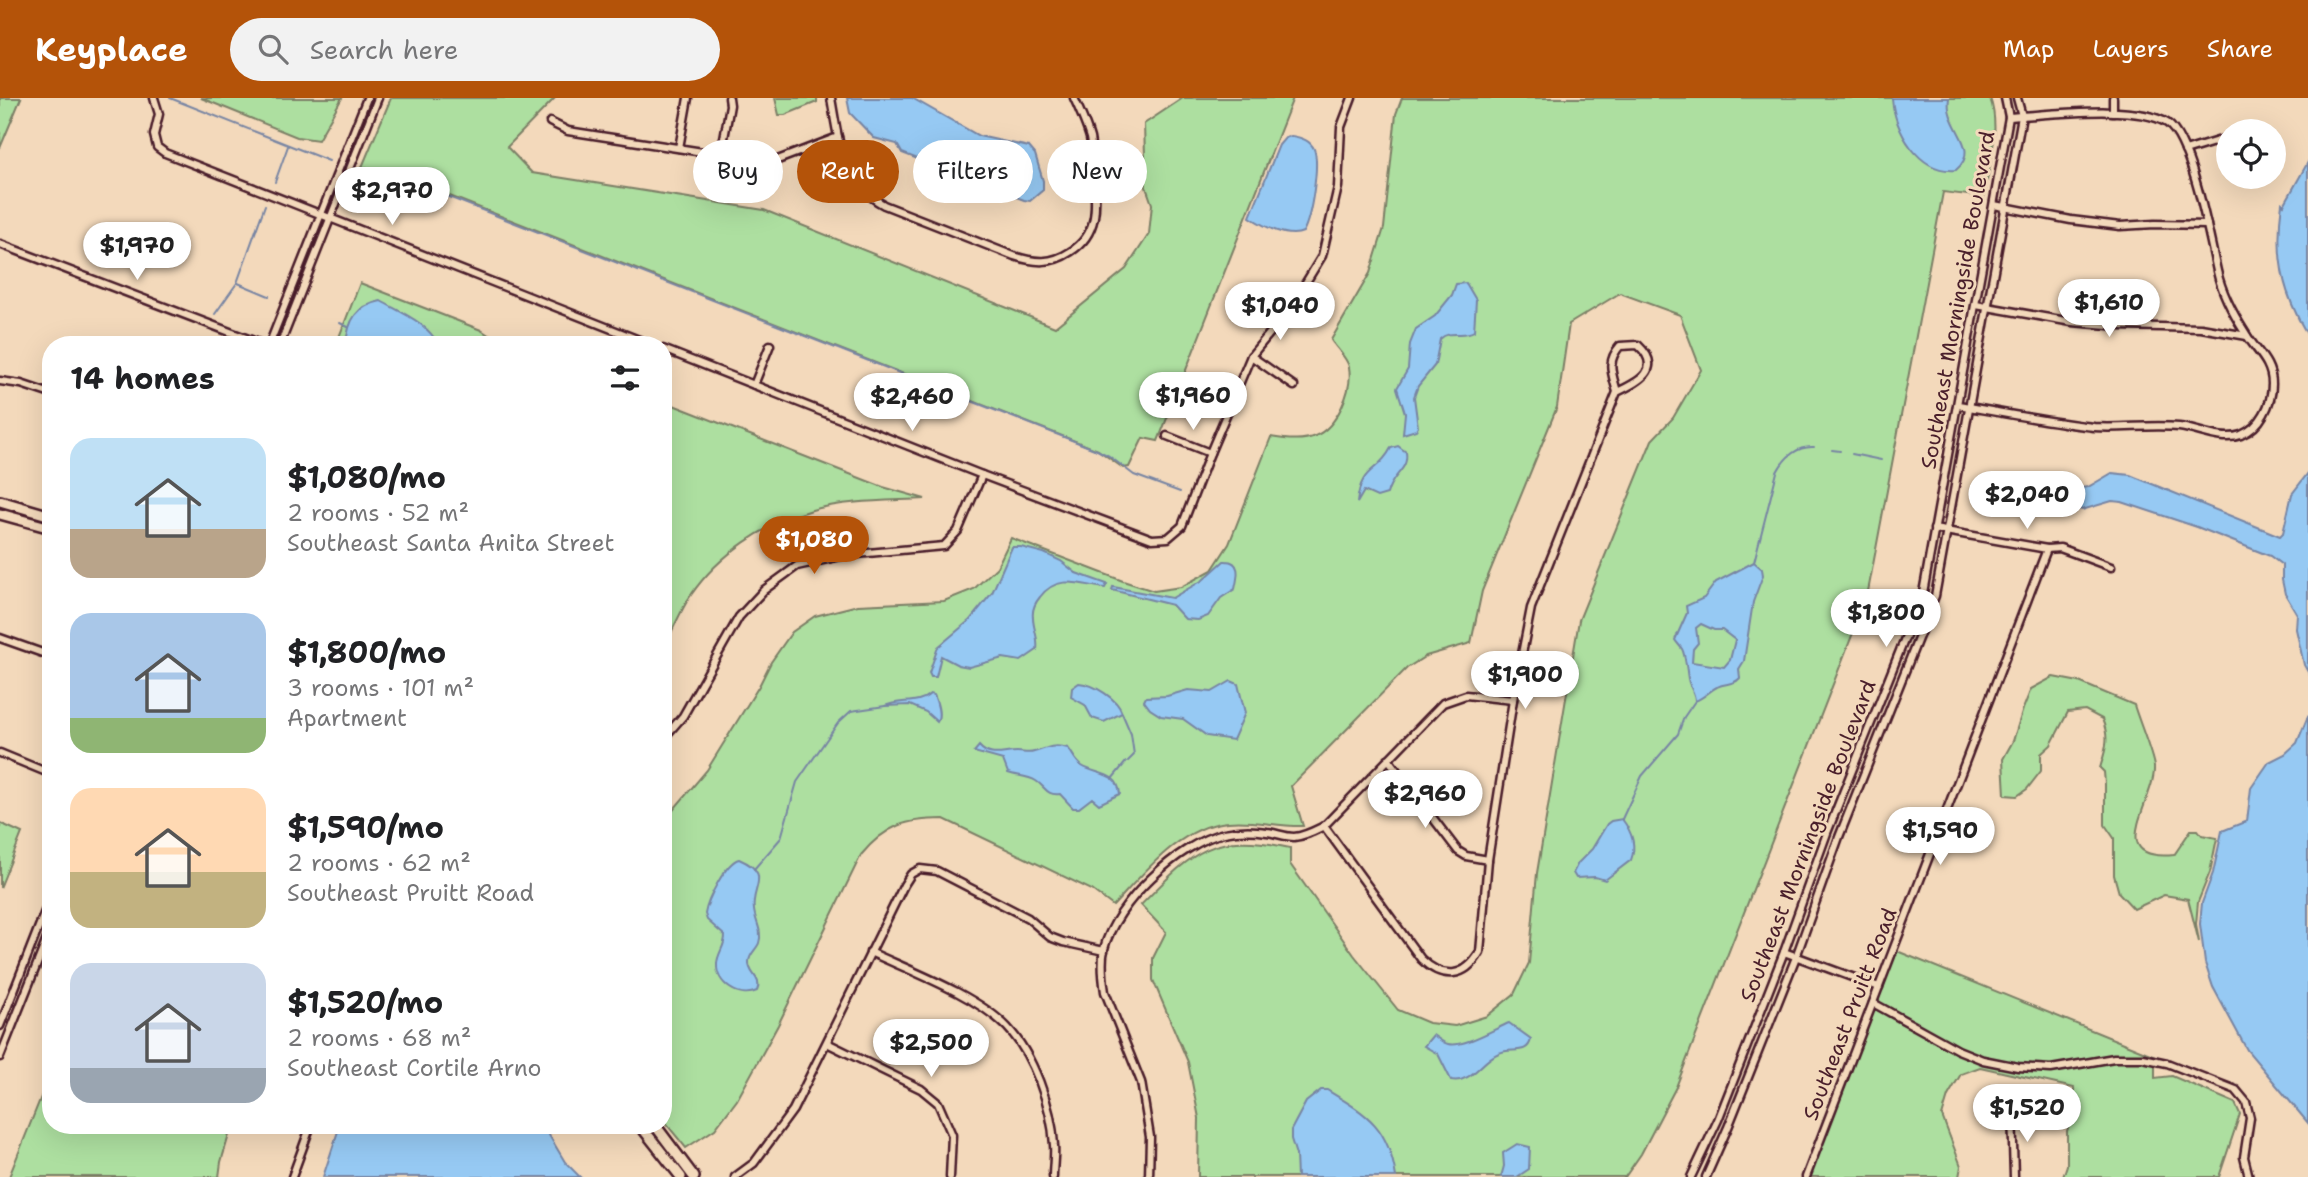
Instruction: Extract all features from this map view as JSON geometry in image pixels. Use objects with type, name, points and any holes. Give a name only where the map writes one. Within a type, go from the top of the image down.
[{"type":"street","points":[[154,98],[159,114],[154,135],[156,147],[165,153],[629,336]]},
{"type":"street","points":[[270,336],[367,98]]},
{"type":"street","points":[[283,336],[378,98]]},
{"type":"street","points":[[679,148],[688,98]]},
{"type":"street","points":[[724,140],[729,98]]},
{"type":"street","points":[[831,98],[846,165],[855,184],[867,196],[1030,262],[1050,262],[1078,248],[1090,232],[1095,219],[1097,204],[1091,140],[1074,98]]},
{"type":"street","points":[[672,353],[982,475],[1152,538],[1168,538],[1182,526],[1251,356],[1289,310],[1322,256],[1338,187],[1341,127],[1352,98]]},
{"type":"street","name":"Southeast Morningside Boulevard","points":[[1691,1177],[1709,1140],[1784,952],[1923,593],[2009,117],[2005,98]]},
{"type":"street","name":"Southeast Morningside Boulevard","points":[[1706,1177],[1796,957],[1834,850],[1934,596],[2007,207],[2022,116],[2017,98]]},
{"type":"street","points":[[2113,98],[2113,112]]},
{"type":"street","points":[[1958,405],[2097,427],[2179,427],[2222,437],[2241,435],[2258,423],[2269,404],[2271,367],[2247,336],[2229,306],[2199,190],[2185,151],[2170,125],[2161,120],[2113,112],[2009,117]]},
{"type":"street","points":[[550,122],[568,131],[693,150]]},
{"type":"street","points":[[783,158],[838,137]]},
{"type":"street","points":[[2185,151],[2216,141]]},
{"type":"street","points":[[1994,205],[2071,220],[2120,226],[2207,225]]},
{"type":"street","points":[[0,244],[242,336]]},
{"type":"street","points":[[1976,305],[2072,322],[2201,328],[2247,336]]},
{"type":"street","points":[[754,385],[770,345]]},
{"type":"street","points":[[1324,826],[1430,968],[1446,973],[1461,972],[1473,965],[1480,952],[1488,860],[1513,700],[1531,608],[1618,392],[1610,366],[1612,355],[1620,346],[1638,345],[1650,360],[1647,372],[1641,380],[1618,392]]},
{"type":"street","points":[[1251,356],[1294,386]]},
{"type":"street","points":[[0,381],[42,391]]},
{"type":"street","points":[[1167,436],[1210,453]]},
{"type":"street","points":[[672,728],[682,716],[739,617],[764,590],[797,566],[846,555],[944,546],[958,531],[982,475]]},
{"type":"street","points":[[0,501],[42,513]]},
{"type":"street","points":[[0,513],[42,525]]},
{"type":"street","points":[[1934,529],[2047,549],[2060,548],[2111,567]]},
{"type":"street","name":"Southeast Pruitt Road","points":[[1806,1177],[2047,549]]},
{"type":"street","points":[[1906,637],[1917,642]]},
{"type":"street","points":[[0,638],[42,653]]},
{"type":"street","points":[[1149,1177],[1150,1138],[1141,1082],[1105,992],[1102,978],[1104,951],[1112,928],[1125,907],[1185,850],[1225,833],[1247,831],[1292,837],[1309,834],[1324,826],[1424,720],[1454,698],[1466,695],[1513,700]]},
{"type":"street","points":[[1864,741],[1876,746]]},
{"type":"street","points":[[0,753],[42,770]]},
{"type":"street","points":[[1388,759],[1458,851],[1466,856],[1488,860]]},
{"type":"street","points":[[1823,846],[1834,850]]},
{"type":"street","points":[[734,1177],[754,1163],[793,1110],[911,874],[920,869],[937,871],[1028,918],[1050,937],[1104,951]]},
{"type":"street","points":[[0,1026],[42,928]]},
{"type":"street","points":[[0,1057],[42,952]]},
{"type":"street","points":[[870,952],[966,998],[1007,1027],[1033,1065],[1049,1111],[1054,1145],[1053,1177]]},
{"type":"street","points":[[1784,952],[1879,987]]},
{"type":"street","points":[[1873,1003],[1958,1050],[1983,1060],[2018,1067],[2051,1069],[2114,1058],[2143,1058],[2167,1063],[2236,1090],[2246,1102],[2250,1118],[2244,1157],[2249,1177]]},
{"type":"street","points":[[0,1032],[9,1035]]},
{"type":"street","points":[[827,1043],[921,1089],[938,1103],[952,1135],[950,1177]]},
{"type":"street","points":[[1747,1045],[1759,1049]]},
{"type":"street","points":[[2012,1111],[2014,1177]]},
{"type":"street","points":[[292,1177],[308,1134]]},
{"type":"street","points":[[647,1134],[681,1177]]},
{"type":"street","points":[[662,1134],[694,1177]]},
{"type":"street","points":[[1709,1140],[1721,1144]]},
{"type":"green space","points":[[0,98],[21,98],[0,148]]},
{"type":"green space","points":[[201,98],[342,98],[318,140],[297,137]]},
{"type":"green space","points":[[391,98],[555,98],[507,147],[532,173],[693,199],[693,203],[720,203],[764,210],[1055,327],[1126,269],[1149,234],[1152,204],[1147,190],[1147,140],[1145,140],[1144,124],[1183,98],[1293,98],[1158,441],[1143,438],[1129,467],[1123,468],[1098,450],[414,182],[362,167]]},
{"type":"green space","points":[[775,98],[817,98],[817,102],[779,115]]},
{"type":"green space","points":[[1402,98],[1990,98],[1993,110],[1993,148],[1984,197],[1943,192],[1867,597],[1676,1087],[1641,1154],[1625,1177],[1198,1177],[1199,1118],[1188,1062],[1153,980],[1153,958],[1166,932],[1141,905],[1175,871],[1206,850],[1222,844],[1241,842],[1290,848],[1290,864],[1354,955],[1398,1010],[1429,1023],[1455,1026],[1487,1016],[1514,994],[1529,963],[1537,873],[1579,620],[1652,440],[1673,418],[1701,370],[1680,315],[1620,293],[1569,324],[1557,407],[1482,591],[1471,643],[1426,656],[1407,668],[1291,786],[1303,826],[1237,821],[1211,825],[1194,832],[1150,866],[1113,906],[1092,890],[944,819],[908,822],[888,830],[861,855],[778,1025],[737,1100],[715,1129],[686,1148],[672,1131],[672,811],[707,770],[771,662],[792,632],[815,616],[858,605],[944,601],[974,589],[997,567],[1011,538],[1154,591],[1181,587],[1212,570],[1229,544],[1271,437],[1299,439],[1315,436],[1330,425],[1342,407],[1350,376],[1349,367],[1331,340],[1370,273],[1384,228],[1396,114]]},
{"type":"green space","points":[[360,283],[481,330],[490,336],[339,336]]},
{"type":"green space","points":[[672,405],[883,487],[925,499],[840,504],[812,510],[777,523],[744,542],[715,566],[687,601],[672,630]]},
{"type":"green space","points":[[2053,677],[2079,682],[2134,705],[2154,767],[2138,826],[2137,839],[2141,849],[2153,855],[2174,855],[2191,830],[2217,838],[2210,872],[2198,902],[2196,924],[2199,942],[2188,899],[2164,895],[2134,909],[2119,893],[2114,875],[2114,838],[2105,825],[2104,772],[2100,768],[2106,738],[2102,719],[2085,710],[2068,712],[2051,745],[2041,754],[2041,771],[2027,789],[2017,796],[2005,795],[2003,759],[2013,741],[2031,689]]},
{"type":"green space","points":[[0,823],[22,833],[0,888]]},
{"type":"green space","points":[[1897,951],[2155,1056],[2155,1078],[2172,1076],[2235,1103],[2240,1114],[2219,1177],[2063,1177],[2067,1165],[2067,1131],[2075,1109],[2074,1088],[1980,1067],[1961,1074],[1948,1096],[1942,1116],[1961,1166],[1959,1177],[1810,1177]]},
{"type":"green space","points":[[42,1094],[42,1134],[229,1134],[219,1177],[9,1177]]},
{"type":"water","points":[[847,98],[912,98],[979,136],[997,140],[913,140],[913,157],[902,153],[899,140],[874,138],[850,113]]},
{"type":"water","points":[[1892,98],[1949,98],[1952,119],[1966,153],[1956,170],[1931,165],[1911,148],[1898,123]]},
{"type":"water","points":[[1291,136],[1310,143],[1316,156],[1314,191],[1309,215],[1303,232],[1297,234],[1276,230],[1250,217],[1279,145]]},
{"type":"water","points":[[1033,152],[1043,181],[1043,190],[1033,198]]},
{"type":"water","points":[[2308,162],[2308,336],[2286,288],[2279,239],[2282,203],[2284,205]]},
{"type":"water","points":[[1466,283],[1476,300],[1474,331],[1440,339],[1435,365],[1418,386],[1414,397],[1418,427],[1403,434],[1405,413],[1397,388],[1408,369],[1410,344],[1416,329],[1435,316],[1452,295],[1456,284]]},
{"type":"water","points":[[381,301],[406,314],[432,336],[348,336],[351,321],[359,311]]},
{"type":"water","points":[[1398,446],[1406,452],[1405,464],[1392,481],[1387,494],[1377,497],[1364,491],[1357,503],[1366,476],[1386,457],[1391,448]]},
{"type":"water","points":[[2112,473],[2130,475],[2280,536],[2292,494],[2308,473],[2308,672],[2296,629],[2297,614],[2285,594],[2282,565],[2270,556],[2197,527],[2122,502],[2112,501],[2082,510],[2044,496],[1994,485],[1993,481],[2012,475],[2024,475],[2081,488],[2088,487]]},
{"type":"water","points":[[1012,547],[1044,553],[1061,561],[1076,573],[1107,584],[1105,588],[1070,582],[1054,585],[1047,590],[1033,612],[1037,650],[1021,661],[1003,658],[969,667],[958,665],[941,656],[936,677],[931,677],[929,673],[938,647],[970,620],[992,593]]},
{"type":"water","points":[[1224,561],[1230,561],[1236,566],[1238,574],[1235,589],[1221,598],[1208,616],[1198,620],[1185,619],[1172,605],[1112,590],[1113,587],[1172,598],[1203,580]]},
{"type":"water","points":[[1754,562],[1762,569],[1763,575],[1753,602],[1744,661],[1739,669],[1740,678],[1717,687],[1695,701],[1683,651],[1675,640],[1687,613],[1686,606],[1704,598],[1716,582]],"holes":[[[1701,624],[1714,630],[1722,630],[1735,640],[1730,660],[1724,667],[1692,662],[1693,649],[1698,643],[1696,628]]]},
{"type":"water","points":[[1231,681],[1238,684],[1245,713],[1233,740],[1207,736],[1183,719],[1161,716],[1144,701],[1146,697],[1167,696],[1188,690],[1212,692]]},
{"type":"water","points":[[1079,683],[1105,693],[1122,713],[1104,722],[1092,718],[1085,705],[1071,697],[1072,688]]},
{"type":"water","points":[[930,694],[934,695],[937,705],[937,722],[926,712],[910,705],[885,706],[920,700]]},
{"type":"water","points":[[2308,716],[2308,1123],[2247,1050],[2213,987],[2205,963],[2200,924],[2202,903],[2213,873],[2222,831],[2247,821],[2251,788],[2269,762],[2285,754],[2297,743]]},
{"type":"water","points":[[979,746],[997,754],[1030,753],[1054,746],[1068,748],[1082,766],[1111,777],[1120,794],[1099,804],[1092,798],[1079,808],[1073,808],[1060,794],[1049,792],[1036,781],[1008,773],[1003,760],[974,752]]},
{"type":"water","points":[[1622,819],[1632,839],[1634,849],[1631,860],[1605,880],[1595,877],[1576,878],[1573,873],[1578,863],[1592,849],[1607,824]]},
{"type":"water","points":[[739,859],[756,870],[758,876],[754,902],[760,939],[750,956],[749,966],[757,979],[758,987],[757,991],[750,993],[730,988],[720,978],[717,960],[725,936],[707,920],[705,914],[718,882],[728,867]]},
{"type":"water","points":[[1509,1023],[1531,1039],[1526,1048],[1499,1053],[1471,1075],[1458,1080],[1451,1080],[1438,1054],[1424,1046],[1433,1035],[1446,1043],[1462,1043]]},
{"type":"water","points":[[1321,1090],[1327,1090],[1374,1124],[1388,1145],[1396,1177],[1297,1177],[1291,1130],[1306,1102]]},
{"type":"water","points":[[337,1134],[548,1134],[565,1162],[580,1177],[323,1177]]},
{"type":"water","points":[[1517,1144],[1530,1147],[1529,1169],[1517,1177],[1501,1177],[1503,1153]]},
{"type":"waterway","points":[[170,98],[329,161]]},
{"type":"waterway","points":[[275,182],[288,146]]},
{"type":"waterway","points":[[361,171],[381,169],[1097,450],[1134,475],[1180,492]]},
{"type":"waterway","points":[[215,314],[237,283],[265,205]]},
{"type":"waterway","points":[[238,283],[269,296]]},
{"type":"waterway","points":[[340,323],[348,327]]},
{"type":"waterway","points":[[1754,562],[1777,472],[1792,454],[1802,448],[1814,447]]},
{"type":"waterway","points":[[1832,450],[1840,451]]},
{"type":"waterway","points":[[1852,454],[1881,460]]},
{"type":"waterway","points":[[1622,819],[1642,776],[1678,734],[1684,717],[1695,701]]},
{"type":"waterway","points":[[754,869],[781,838],[797,782],[838,723],[851,711],[885,706]]},
{"type":"waterway","points":[[1122,713],[1131,734],[1134,755],[1128,761]]},
{"type":"waterway","points":[[1112,779],[1126,762]]}]
